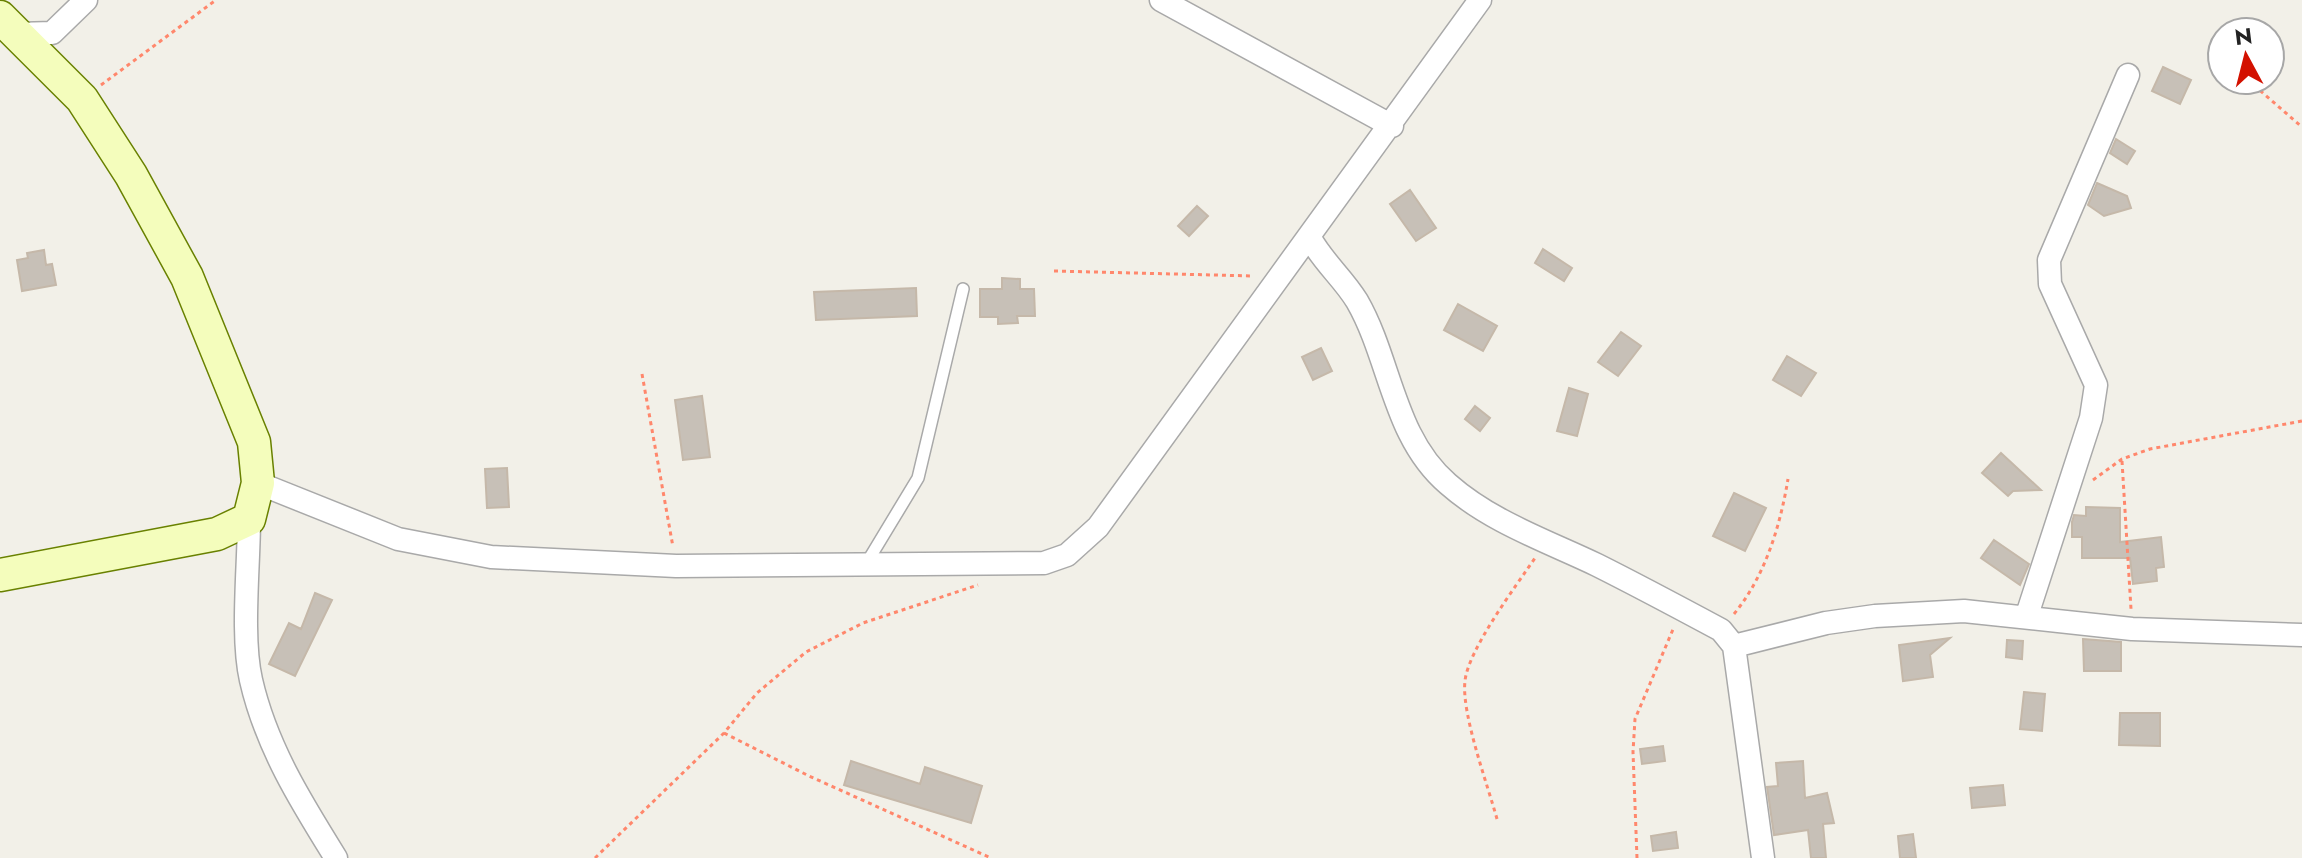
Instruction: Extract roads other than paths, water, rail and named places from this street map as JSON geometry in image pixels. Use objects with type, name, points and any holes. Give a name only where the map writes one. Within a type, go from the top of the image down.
[{"type":"street","points":[[8,26],[52,33],[86,0]]},
{"type":"street","points":[[1161,0],[1392,126]]},
{"type":"street","points":[[258,483],[398,539],[491,557],[676,566],[1044,563],[1067,555],[1098,527],[1238,330],[1392,126],[1480,0]]},
{"type":"street","points":[[8,26],[82,99],[131,175],[187,277],[246,416],[254,442],[258,483],[249,519],[250,677],[267,734],[295,793],[336,858]]},
{"type":"street","points":[[2027,615],[2091,418],[2096,385],[2050,284],[2049,260],[2128,75]]},
{"type":"street","points":[[1310,238],[1322,259],[1343,279],[1358,302],[1400,414],[1423,455],[1447,484],[1499,520],[1681,609],[1728,638],[1875,616],[1964,611],[2027,615],[2132,629],[2302,635]]},
{"type":"street","points":[[0,575],[217,534],[249,519]]},
{"type":"street","points":[[1728,638],[1763,858]]},
{"type":"lane","points":[[866,565],[918,478],[963,289]]}]
